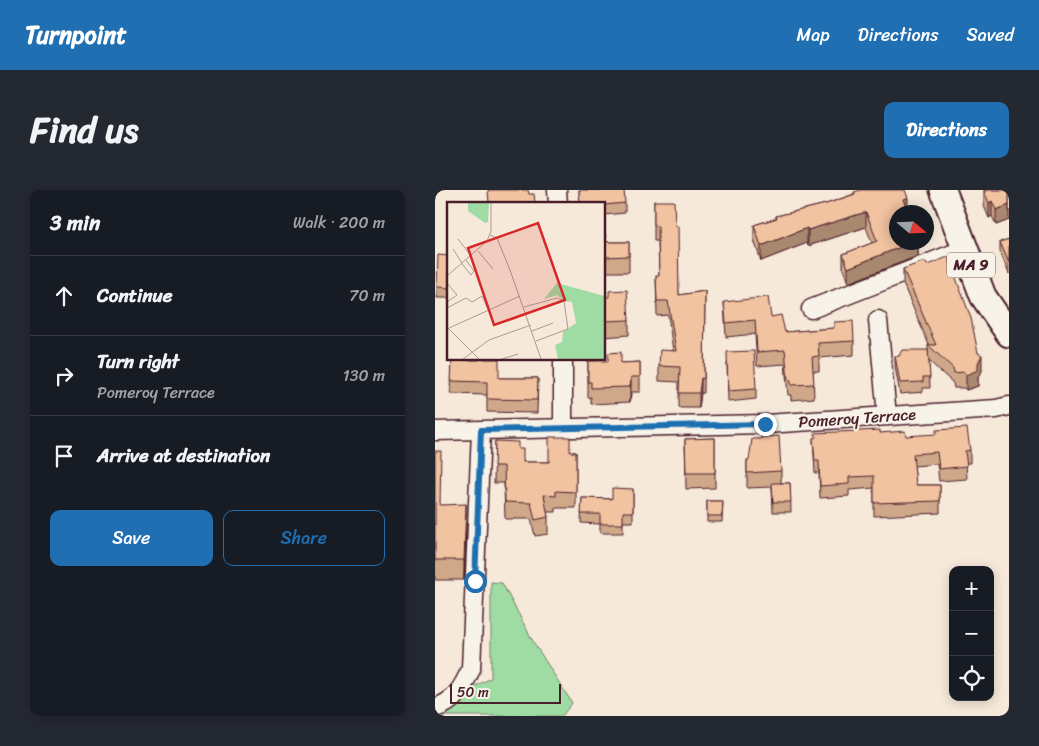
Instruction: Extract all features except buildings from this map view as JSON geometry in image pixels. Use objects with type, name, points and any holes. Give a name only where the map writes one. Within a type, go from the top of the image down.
[{"type":"highway","name":"MA 9","points":[[949,192],[965,250],[989,307],[1009,334]]},
{"type":"street","points":[[811,309],[965,250]]},
{"type":"street","points":[[879,320],[887,416]]},
{"type":"street","points":[[563,360],[563,428]]},
{"type":"street","name":"Pomeroy Terrace","points":[[435,431],[765,424],[996,409],[1009,406]]},
{"type":"street","points":[[435,708],[444,705],[456,696],[465,684],[471,669],[481,430]]},
{"type":"green space","points":[[491,582],[502,583],[534,643],[572,703],[562,716],[435,716],[435,707],[491,678]]},
{"type":"route","points":[[475,581],[481,430],[765,424]]}]
